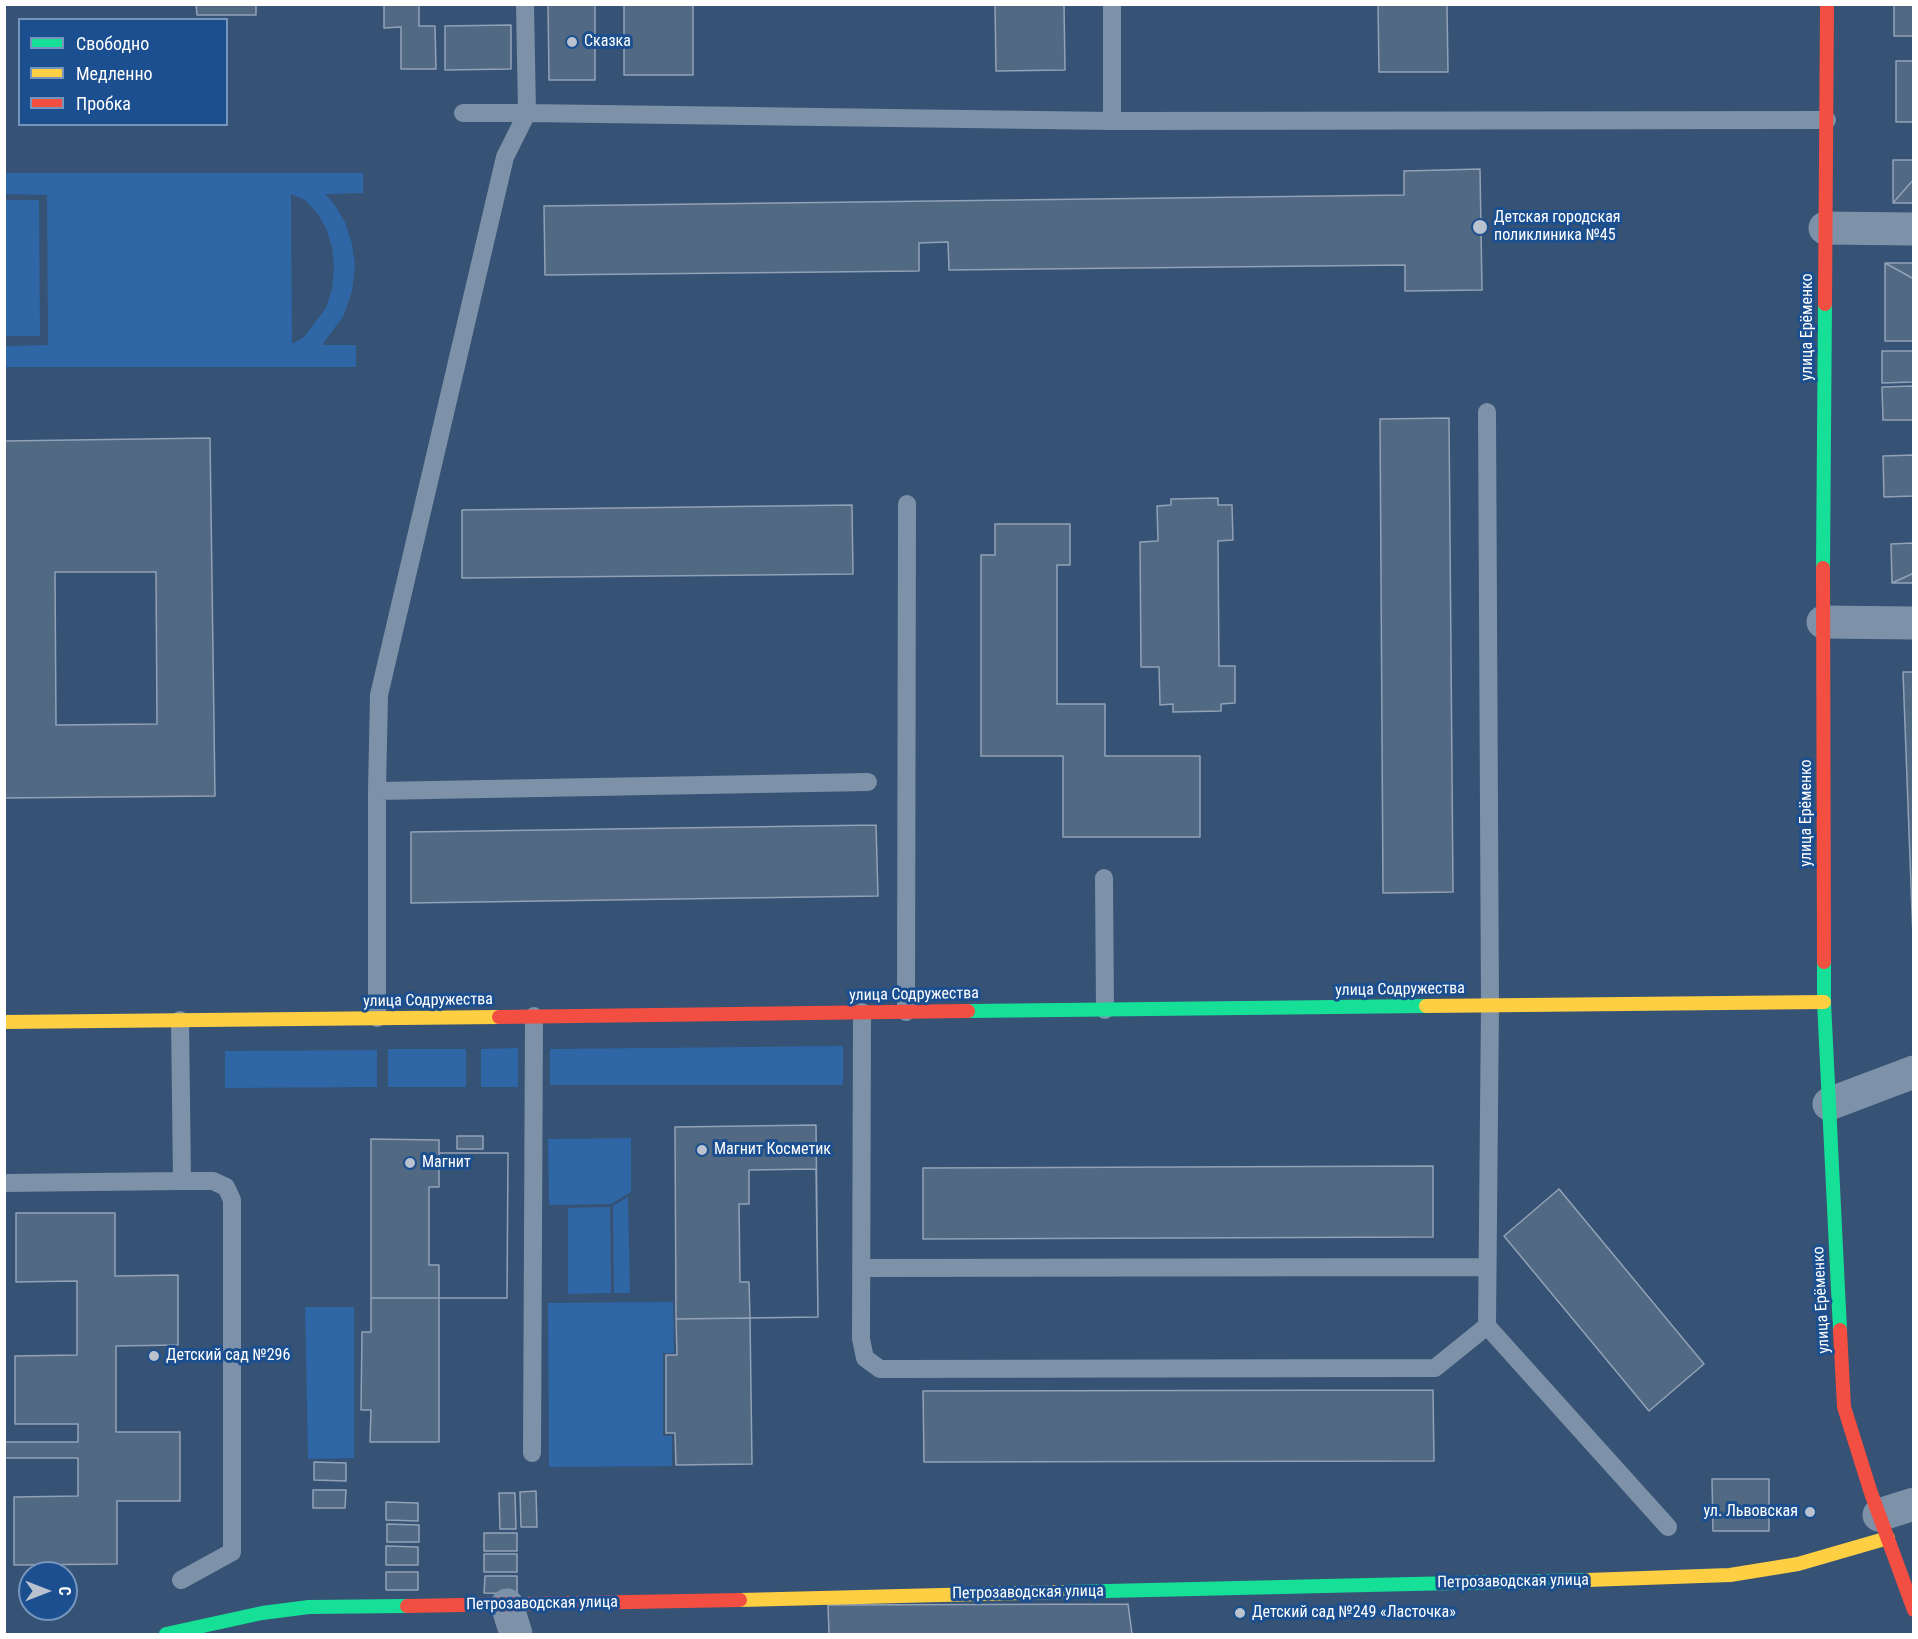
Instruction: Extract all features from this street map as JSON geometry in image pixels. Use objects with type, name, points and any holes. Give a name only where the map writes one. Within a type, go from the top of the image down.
[{"type":"street","name":"улица Ерёменко","points":[[1827,4],[1823,622],[1824,1002],[1844,1407],[1871,1493],[1914,1610]]},
{"type":"street","points":[[1825,228],[1914,230]]},
{"type":"street","points":[[1823,622],[1914,623]]},
{"type":"street","name":"улица Содружества","points":[[4,1022],[1824,1002]]},
{"type":"street","points":[[1829,1104],[1914,1072]]},
{"type":"street","points":[[1884,1527],[1914,1504]]},
{"type":"street","name":"Петрозаводская улица","points":[[165,1635],[262,1613],[309,1607],[512,1620],[1719,1575],[1798,1564],[1884,1527]]},
{"type":"lane","points":[[377,1018],[379,695],[505,157],[527,113],[525,4]]},
{"type":"lane","points":[[1112,4],[1112,121]]},
{"type":"lane","points":[[463,113],[1112,121],[1827,120]]},
{"type":"lane","points":[[1487,412],[1490,1006],[1487,1326],[1668,1527]]},
{"type":"lane","points":[[906,1012],[907,504]]},
{"type":"lane","points":[[377,791],[868,782]]},
{"type":"lane","points":[[1104,878],[1105,1010]]},
{"type":"lane","points":[[862,1012],[861,1339],[865,1358],[880,1369],[1435,1368],[1487,1326]]},
{"type":"lane","points":[[532,1453],[534,1016]]},
{"type":"lane","points":[[180,1020],[182,1181]]},
{"type":"lane","points":[[4,1183],[213,1181],[226,1186],[232,1200],[232,1552],[181,1580]]},
{"type":"lane","points":[[861,1268],[1487,1267]]},
{"type":"shaded area","points":[[5,173],[363,173],[363,193],[325,194],[345,222],[352,244],[355,265],[352,291],[344,315],[322,345],[356,345],[356,367],[5,367],[5,346],[48,345],[47,195],[5,194]],"holes":[[[291,194],[305,200],[317,213],[326,228],[332,247],[334,267],[332,289],[326,308],[304,337],[292,344]]]},
{"type":"shaded area","points":[[4,200],[39,200],[40,336],[5,336]]},
{"type":"shaded area","points":[[843,1046],[843,1085],[550,1085],[550,1049]]},
{"type":"shaded area","points":[[518,1048],[518,1087],[481,1087],[481,1049]]},
{"type":"shaded area","points":[[388,1049],[466,1049],[466,1087],[388,1087]]},
{"type":"shaded area","points":[[377,1050],[377,1087],[225,1088],[225,1051]]},
{"type":"shaded area","points":[[631,1138],[631,1192],[611,1204],[549,1205],[548,1139]]},
{"type":"shaded area","points":[[628,1197],[630,1293],[614,1293],[613,1206]]},
{"type":"shaded area","points":[[610,1207],[611,1293],[568,1294],[568,1208]]},
{"type":"shaded area","points":[[673,1302],[674,1353],[663,1353],[663,1436],[672,1436],[672,1466],[549,1467],[548,1303]]},
{"type":"shaded area","points":[[305,1307],[354,1307],[354,1458],[308,1459]]},
{"type":"building","points":[[196,4],[256,4],[256,15],[197,15]]},
{"type":"building","points":[[384,4],[419,4],[419,26],[435,26],[436,69],[401,69],[401,27],[384,28]]},
{"type":"building","name":"Сказка","points":[[548,4],[595,4],[595,80],[549,80]]},
{"type":"building","points":[[624,4],[693,4],[693,75],[624,75]]},
{"type":"building","points":[[995,4],[1064,4],[1065,70],[996,71]]},
{"type":"building","points":[[1378,4],[1447,4],[1448,72],[1379,72]]},
{"type":"building","points":[[1894,4],[1914,4],[1914,36],[1894,36]]},
{"type":"building","points":[[511,25],[511,69],[445,70],[445,26]]},
{"type":"building","points":[[1896,61],[1914,61],[1914,122],[1896,122]]},
{"type":"building","points":[[1893,160],[1914,160],[1914,179],[1893,203]]},
{"type":"building","points":[[1480,169],[1482,290],[1405,291],[1405,265],[949,270],[948,242],[919,243],[919,271],[545,275],[544,206],[1404,195],[1404,171]]},
{"type":"building","points":[[1914,179],[1914,203],[1893,203]]},
{"type":"building","points":[[1885,263],[1914,279],[1914,341],[1885,341]]},
{"type":"building","points":[[1885,263],[1914,263],[1914,279]]},
{"type":"building","points":[[1882,351],[1914,351],[1914,382],[1882,383]]},
{"type":"building","points":[[1914,386],[1914,420],[1883,420],[1882,387]]},
{"type":"building","points":[[1449,418],[1453,892],[1383,893],[1380,419]]},
{"type":"building","points":[[210,438],[215,796],[4,798],[4,441]],"holes":[[[55,572],[156,572],[157,724],[56,725]]]},
{"type":"building","points":[[1914,455],[1914,496],[1884,497],[1883,456]]},
{"type":"building","points":[[1218,498],[1218,505],[1232,505],[1233,540],[1218,541],[1219,666],[1235,666],[1235,703],[1221,704],[1221,711],[1173,712],[1173,704],[1160,705],[1159,667],[1141,667],[1140,542],[1158,541],[1157,506],[1171,505],[1171,499]]},
{"type":"building","points":[[852,505],[853,574],[462,578],[462,510]]},
{"type":"building","points":[[995,524],[1070,524],[1070,565],[1057,565],[1057,704],[1105,704],[1105,756],[1200,756],[1200,837],[1063,837],[1063,756],[981,756],[981,555],[995,555]]},
{"type":"building","points":[[1914,543],[1914,573],[1892,583],[1891,544]]},
{"type":"building","points":[[1914,573],[1914,583],[1892,583]]},
{"type":"building","points":[[1903,672],[1914,672],[1914,965]]},
{"type":"building","points":[[876,825],[878,896],[411,903],[411,832]]},
{"type":"building","points":[[816,1125],[818,1317],[676,1319],[675,1127]]},
{"type":"building","points":[[457,1136],[483,1136],[483,1149],[457,1149]]},
{"type":"building","points":[[371,1139],[439,1140],[439,1153],[508,1153],[507,1298],[371,1298]]},
{"type":"building","points":[[439,1153],[508,1153],[507,1298],[439,1298],[439,1265],[429,1265],[429,1187],[439,1187]]},
{"type":"building","points":[[1433,1166],[1433,1237],[923,1239],[923,1168]]},
{"type":"building","points":[[816,1169],[818,1317],[750,1318],[749,1282],[740,1282],[739,1204],[749,1204],[749,1170]]},
{"type":"building","points":[[1559,1189],[1704,1364],[1649,1411],[1504,1236]]},
{"type":"building","points":[[16,1213],[115,1213],[115,1276],[178,1275],[178,1345],[116,1346],[116,1432],[180,1432],[180,1501],[117,1501],[117,1564],[78,1564],[78,1561],[18,1561],[18,1565],[14,1565],[14,1497],[78,1496],[78,1458],[4,1458],[4,1442],[78,1442],[78,1424],[15,1424],[15,1356],[77,1355],[77,1281],[16,1282]]},
{"type":"building","points":[[371,1298],[439,1298],[439,1442],[370,1442],[371,1410],[361,1410],[362,1332],[371,1332]]},
{"type":"building","points":[[750,1318],[752,1464],[676,1465],[675,1433],[666,1433],[666,1355],[677,1355],[676,1319]]},
{"type":"building","points":[[1433,1390],[1434,1461],[924,1462],[923,1391]]},
{"type":"building","points":[[314,1462],[346,1463],[346,1481],[314,1480]]},
{"type":"building","points":[[1712,1479],[1769,1479],[1769,1531],[1713,1531]]},
{"type":"building","points":[[313,1490],[346,1490],[345,1508],[313,1508]]},
{"type":"building","points":[[536,1491],[537,1527],[521,1527],[520,1492]]},
{"type":"building","points":[[499,1493],[515,1493],[516,1529],[500,1529]]},
{"type":"building","points":[[386,1502],[418,1503],[418,1521],[386,1520]]},
{"type":"building","points":[[387,1524],[419,1525],[419,1542],[387,1542]]},
{"type":"building","points":[[484,1533],[517,1533],[517,1551],[484,1551]]},
{"type":"building","points":[[386,1546],[418,1547],[418,1565],[386,1565]]},
{"type":"building","points":[[484,1554],[517,1554],[517,1572],[484,1572]]},
{"type":"building","points":[[386,1572],[418,1572],[418,1590],[386,1590]]},
{"type":"building","points":[[485,1576],[517,1576],[517,1594],[484,1593]]},
{"type":"building","points":[[1128,1604],[1132,1634],[829,1634],[828,1605]]},
{"type":"traffic: fast","points":[[1823,568],[1825,304]]},
{"type":"traffic: fast","points":[[1824,962],[1840,1330]]},
{"type":"traffic: fast","points":[[968,1011],[1426,1006]]},
{"type":"traffic: fast","points":[[1063,1592],[1587,1580]]},
{"type":"traffic: fast","points":[[166,1634],[262,1613],[309,1607],[407,1606]]},
{"type":"traffic: slow","points":[[1426,1006],[1824,1002]]},
{"type":"traffic: slow","points":[[4,1022],[499,1017]]},
{"type":"traffic: slow","points":[[1587,1580],[1730,1575],[1798,1564],[1888,1538]]},
{"type":"traffic: slow","points":[[740,1600],[1063,1592]]},
{"type":"traffic: jam","points":[[1825,304],[1827,4]]},
{"type":"traffic: jam","points":[[1823,568],[1824,962]]},
{"type":"traffic: jam","points":[[499,1017],[968,1011]]},
{"type":"traffic: jam","points":[[1840,1330],[1844,1407],[1871,1493],[1914,1610]]},
{"type":"traffic: jam","points":[[407,1606],[740,1600]]},
{"type":"place","name":"Сказка","points":[[572,42]]},
{"type":"place","name":"Детская городская поликлиника №45","points":[[1480,227]]},
{"type":"place","name":"Магнит Косметик","points":[[702,1150]]},
{"type":"place","name":"Магнит","points":[[410,1163]]},
{"type":"place","name":"Детский сад №296","points":[[154,1356]]},
{"type":"place","name":"ул. Львовская","points":[[1810,1512]]},
{"type":"place","name":"Детский сад №249 «Ласточка»","points":[[1240,1613]]}]
